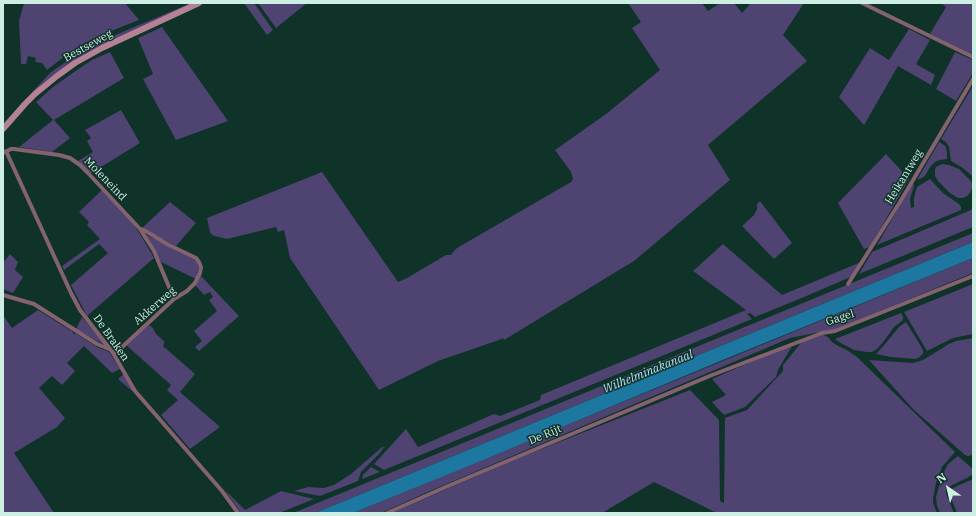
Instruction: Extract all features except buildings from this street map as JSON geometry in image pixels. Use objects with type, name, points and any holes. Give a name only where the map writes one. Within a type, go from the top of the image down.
[{"type":"main road","name":"Bestseweg","points":[[3,129],[35,94],[75,63],[102,48],[199,3]]},
{"type":"street","points":[[862,3],[973,57]]},
{"type":"street","name":"Heikantweg","points":[[848,284],[900,202],[973,79]]},
{"type":"street","name":"Moleneind","points":[[5,152],[14,149],[59,155],[70,158],[80,165],[140,229],[154,251],[174,299]]},
{"type":"street","name":"De Braken","points":[[5,152],[71,293],[86,318],[112,352],[135,391],[222,491],[238,513]]},
{"type":"street","name":"Moleneind","points":[[140,229],[196,258],[201,267]]},
{"type":"street","name":"Akkerweg","points":[[112,352],[120,349],[174,299],[187,291],[199,277],[201,267]]},
{"type":"street","name":"Gagel","points":[[712,375],[822,333],[835,331],[973,276]]},
{"type":"street","points":[[3,296],[34,304],[112,352]]},
{"type":"street","name":"De Rijt","points":[[387,513],[712,375]]},
{"type":"shaded area","points":[[24,3],[125,3],[139,20],[85,43],[47,70],[42,63],[35,62],[36,58],[28,56],[26,64],[21,64],[19,21]]},
{"type":"shaded area","points":[[244,3],[254,3],[273,30],[267,35]]},
{"type":"shaded area","points":[[258,3],[307,3],[276,28]]},
{"type":"shaded area","points":[[628,3],[702,3],[708,11],[720,3],[734,3],[742,13],[751,3],[804,3],[783,35],[807,61],[708,145],[730,180],[634,261],[504,340],[503,338],[438,361],[379,390],[290,258],[284,230],[278,232],[276,227],[227,239],[212,235],[210,232],[207,218],[322,172],[398,282],[446,255],[451,255],[457,248],[571,182],[573,179],[571,172],[555,150],[606,114],[660,70],[632,28],[641,22]]},
{"type":"shaded area","points":[[941,3],[973,3],[973,55],[930,34],[946,7]]},
{"type":"shaded area","points":[[189,4],[185,8],[102,46],[25,102],[24,101],[51,72],[86,48]]},
{"type":"shaded area","points":[[162,27],[228,121],[176,140],[143,79],[153,74],[138,38]]},
{"type":"shaded area","points":[[909,29],[930,40],[916,64],[935,75],[931,85],[898,66],[864,125],[839,97],[870,48],[889,60]]},
{"type":"shaded area","points":[[110,52],[124,78],[54,120],[70,138],[52,152],[19,147],[53,120],[36,102],[53,87],[74,72],[92,60]]},
{"type":"shaded area","points":[[955,52],[973,60],[973,73],[956,101],[936,89]]},
{"type":"shaded area","points":[[973,86],[973,178],[963,168],[951,161],[949,147],[946,142],[941,139]]},
{"type":"shaded area","points":[[121,110],[140,143],[91,173],[78,161],[93,152],[87,141],[91,138],[85,130]]},
{"type":"shaded area","points":[[939,142],[946,147],[947,159],[935,162],[925,176],[917,180]]},
{"type":"shaded area","points":[[886,154],[909,179],[870,247],[864,249],[838,203]]},
{"type":"shaded area","points":[[942,164],[959,169],[970,180],[972,183],[972,188],[967,196],[958,198],[951,194],[938,181],[935,176],[935,170],[936,167]]},
{"type":"shaded area","points":[[930,179],[943,193],[959,204],[961,210],[877,245],[913,183],[914,186],[910,199],[911,208],[914,207],[914,198],[917,187]]},
{"type":"shaded area","points":[[102,190],[134,225],[154,258],[87,316],[71,285],[108,253],[99,244],[64,270],[62,266],[100,239],[87,225],[89,222],[79,212]]},
{"type":"shaded area","points":[[760,201],[792,243],[774,259],[742,226],[754,215],[757,209],[757,204]]},
{"type":"shaded area","points":[[170,202],[196,223],[176,246],[143,227]]},
{"type":"shaded area","points":[[973,209],[973,227],[859,274],[872,252]]},
{"type":"shaded area","points":[[973,233],[973,242],[315,513],[293,513]]},
{"type":"shaded area","points":[[145,234],[194,259],[199,266],[196,279],[161,262]]},
{"type":"shaded area","points":[[723,244],[782,295],[861,262],[853,276],[755,317],[750,313],[747,314],[752,319],[384,470],[374,464],[406,429],[418,447],[494,414],[500,416],[540,400],[541,395],[746,310],[693,271]]},
{"type":"shaded area","points":[[10,254],[18,262],[15,270],[23,277],[13,293],[3,289],[3,263]]},
{"type":"shaded area","points":[[973,258],[973,273],[836,329],[790,338],[381,513],[353,513]]},
{"type":"shaded area","points":[[201,276],[239,316],[199,351],[195,347],[202,341],[194,331],[217,311],[209,300],[213,297],[210,292],[204,295],[195,285]]},
{"type":"shaded area","points":[[973,284],[973,334],[953,338],[927,351],[904,312]]},
{"type":"shaded area","points":[[38,310],[73,332],[74,335],[75,333],[97,347],[109,352],[120,369],[112,373],[84,346],[67,363],[75,371],[62,385],[52,376],[39,388],[65,418],[57,427],[14,453],[54,513],[3,513],[3,315],[12,328]]},
{"type":"shaded area","points":[[901,313],[903,320],[894,327],[877,349],[872,352],[854,350],[835,339]]},
{"type":"shaded area","points":[[82,317],[87,323],[106,346],[76,329]]},
{"type":"shaded area","points":[[906,322],[923,350],[923,354],[915,359],[876,354],[899,327]]},
{"type":"shaded area","points":[[149,325],[164,341],[163,346],[195,374],[180,392],[220,427],[190,449],[161,415],[178,400],[167,390],[171,385],[126,345]]},
{"type":"shaded area","points":[[821,334],[828,337],[832,342],[857,357],[955,452],[942,467],[936,483],[933,503],[937,513],[717,513],[654,482],[602,513],[392,513],[524,456],[690,390],[719,420],[720,501],[724,503],[725,418],[747,410],[783,371],[783,365],[802,341]]},
{"type":"shaded area","points":[[973,338],[973,455],[968,456],[913,409],[869,360],[913,363],[923,360],[956,341]]},
{"type":"shaded area","points":[[792,346],[778,370],[776,377],[745,407],[724,415],[712,402],[726,395],[712,379],[767,355]]},
{"type":"shaded area","points":[[124,374],[134,391],[118,379]]},
{"type":"shaded area","points":[[385,446],[361,472],[358,481],[320,496],[294,491],[308,487],[324,488],[334,485],[351,474]]},
{"type":"shaded area","points":[[958,456],[973,469],[973,474],[946,488],[946,494],[954,513],[940,513],[937,506],[936,497],[942,476],[948,464]]},
{"type":"shaded area","points":[[371,467],[380,472],[362,479],[363,475]]},
{"type":"shaded area","points":[[973,479],[972,513],[957,513],[949,491]]},
{"type":"shaded area","points":[[281,491],[314,499],[279,513],[241,513],[226,492],[245,510]]},
{"type":"water","points":[[973,242],[973,258],[471,465],[353,513],[315,513]]},
{"type":"water label","name":"Wilhelminakanaal","points":[[648,372]]}]
